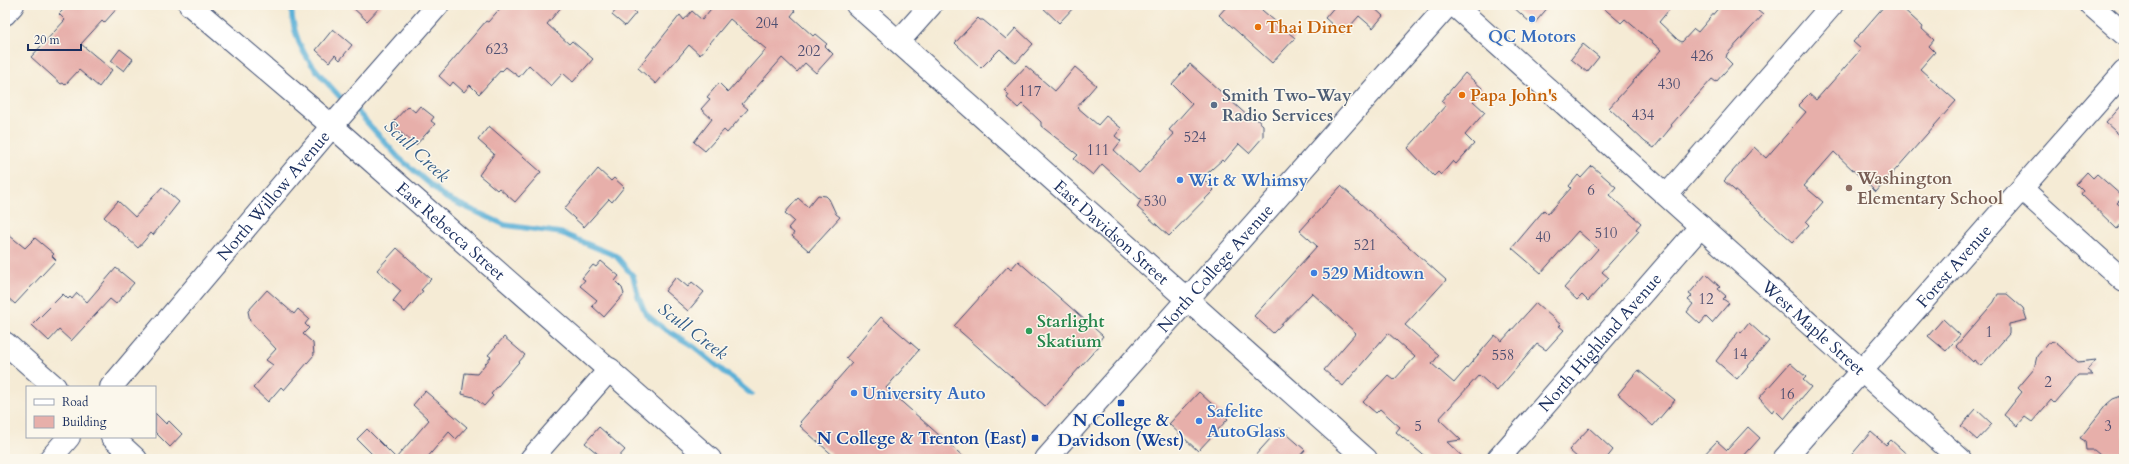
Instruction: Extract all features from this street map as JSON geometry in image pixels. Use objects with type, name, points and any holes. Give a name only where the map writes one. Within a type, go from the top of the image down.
[{"type":"street","points":[[5,14],[12,5]]},
{"type":"street","name":"East Rebecca Street","points":[[190,5],[332,126],[610,369],[710,459]]},
{"type":"street","name":"North Willow Avenue","points":[[112,386],[332,126],[438,5]]},
{"type":"street","name":"East Davidson Street","points":[[857,5],[1366,459]]},
{"type":"street","points":[[899,42],[931,5]]},
{"type":"street","name":"North College Avenue","points":[[1046,459],[1448,5]]},
{"type":"street","name":"West Maple Street","points":[[1454,5],[1863,370],[1960,459]]},
{"type":"street","points":[[1667,196],[1832,5]]},
{"type":"street","points":[[2091,5],[2124,34]]},
{"type":"street","name":"Forest Avenue","points":[[1784,459],[2022,190],[2124,72]]},
{"type":"street","points":[[2022,190],[2124,281]]},
{"type":"street","name":"North Highland Avenue","points":[[1498,459],[1702,226]]},
{"type":"street","points":[[5,343],[54,386]]},
{"type":"street","points":[[530,459],[610,369]]},
{"type":"street","points":[[50,459],[68,438]]},
{"type":"street","points":[[113,438],[136,459]]},
{"type":"building","points":[[68,5],[120,5],[104,23],[102,21],[81,44],[112,70],[99,87],[79,70],[65,85],[63,83],[61,84],[31,57],[65,20],[59,14]]},
{"type":"building","points":[[350,5],[382,5],[367,21]]},
{"type":"building","points":[[503,5],[563,5],[547,24],[569,44],[572,41],[593,59],[573,82],[563,73],[551,86],[529,65],[519,77],[506,67],[502,71],[501,70],[479,94],[470,85],[464,92],[453,82],[450,86],[439,76],[486,21],[488,22]]},
{"type":"building","points":[[620,5],[626,5],[636,13],[625,26],[612,15]]},
{"type":"building","points":[[714,5],[788,5],[795,11],[791,16],[813,36],[815,34],[827,44],[825,46],[833,54],[816,73],[805,63],[797,72],[782,58],[742,104],[748,109],[727,133],[724,130],[705,151],[694,142],[712,119],[701,109],[710,99],[707,97],[719,83],[728,92],[766,49],[730,19],[700,55],[689,45],[656,84],[638,68],[680,15],[684,20],[692,11],[702,20]]},
{"type":"building","points":[[1040,5],[1076,5],[1059,23]]},
{"type":"building","name":"Thai Diner","points":[[1228,5],[1256,5],[1295,38],[1272,63],[1219,15]]},
{"type":"building","points":[[1336,5],[1371,5],[1383,16],[1373,28],[1359,16],[1343,34],[1325,18]]},
{"type":"building","name":"QC Motors","points":[[1511,5],[1550,5],[1533,25]]},
{"type":"building","points":[[1600,5],[1673,5],[1659,22],[1682,42],[1694,29],[1698,32],[1721,5],[1751,5],[1763,15],[1727,54],[1726,58],[1732,64],[1716,82],[1712,79],[1671,125],[1672,126],[1654,148],[1645,142],[1609,108],[1661,50],[1625,19],[1621,23]]},
{"type":"building","points":[[1885,5],[1899,5],[1923,27],[1922,29],[1934,40],[1929,46],[1935,52],[1920,69],[1956,101],[1876,192],[1834,152],[1804,186],[1823,202],[1806,222],[1809,225],[1793,242],[1724,181],[1754,147],[1766,158],[1806,112],[1798,105],[1809,94],[1816,100],[1861,49],[1853,42]]},
{"type":"building","points":[[978,18],[983,20],[1006,39],[1016,28],[1033,44],[1016,63],[1000,49],[981,68],[955,43]]},
{"type":"building","points":[[333,29],[352,45],[340,60],[335,55],[329,62],[316,50]]},
{"type":"building","points":[[1583,44],[1599,57],[1587,72],[1571,59]]},
{"type":"building","points":[[120,49],[133,59],[124,71],[111,61]]},
{"type":"building","points":[[1190,64],[1250,118],[1252,115],[1263,125],[1263,137],[1249,153],[1239,144],[1224,162],[1222,160],[1202,178],[1214,190],[1169,236],[1137,207],[1141,200],[1102,164],[1093,175],[1074,159],[1078,155],[1041,126],[1041,122],[1022,104],[1018,108],[1007,98],[1009,95],[1004,90],[1026,66],[1055,91],[1075,67],[1096,85],[1077,107],[1098,125],[1106,116],[1121,128],[1115,136],[1121,141],[1114,150],[1139,173],[1174,134],[1169,130],[1192,104],[1172,84]]},
{"type":"building","points":[[1465,73],[1483,89],[1473,101],[1485,112],[1465,135],[1474,144],[1456,164],[1453,161],[1441,175],[1438,172],[1434,176],[1408,148],[1446,105],[1441,101]]},
{"type":"building","points":[[2124,103],[2124,139],[2106,123]]},
{"type":"building","points":[[408,106],[415,112],[420,106],[434,117],[431,121],[435,124],[416,145],[395,128],[394,121]]},
{"type":"building","points":[[489,126],[541,172],[515,202],[499,188],[497,190],[479,175],[494,154],[478,140]]},
{"type":"building","points":[[1592,166],[1616,187],[1609,195],[1641,223],[1636,229],[1639,231],[1602,272],[1609,278],[1588,301],[1582,295],[1577,300],[1564,288],[1598,249],[1578,231],[1541,273],[1512,248],[1544,210],[1548,214],[1571,188],[1569,186],[1578,175],[1581,178]]},
{"type":"building","points":[[598,169],[611,181],[614,178],[624,187],[612,202],[609,199],[584,227],[564,209]]},
{"type":"building","points":[[2087,172],[2093,178],[2097,174],[2123,197],[2117,203],[2124,209],[2124,221],[2117,229],[2081,194],[2083,191],[2076,184]]},
{"type":"building","points":[[1341,186],[1446,280],[1405,325],[1439,355],[1432,364],[1454,383],[1495,335],[1502,341],[1536,303],[1561,325],[1559,326],[1564,330],[1546,350],[1537,344],[1497,391],[1479,375],[1439,419],[1461,440],[1447,442],[1465,459],[1428,459],[1396,432],[1400,427],[1380,409],[1376,413],[1363,402],[1388,375],[1394,380],[1415,357],[1388,333],[1343,386],[1324,370],[1356,333],[1312,293],[1273,333],[1254,316],[1317,246],[1300,231]]},
{"type":"building","points":[[162,187],[179,202],[153,235],[151,233],[138,248],[104,217],[118,201],[135,217]]},
{"type":"building","points":[[818,195],[826,196],[829,199],[836,214],[840,217],[809,251],[792,236],[794,233],[788,228],[794,221],[785,213],[798,198],[808,207]]},
{"type":"building","points":[[5,232],[25,248],[35,238],[54,254],[52,256],[56,260],[15,304],[5,295]]},
{"type":"building","points":[[397,248],[431,279],[405,312],[393,301],[401,291],[377,270]]},
{"type":"building","points":[[601,261],[619,276],[615,281],[622,288],[624,294],[604,317],[592,306],[597,300],[580,286],[585,280],[582,278],[593,265],[596,267]]},
{"type":"building","name":"Starlight Skatium","points":[[1018,261],[1103,336],[1097,344],[1099,346],[1045,406],[954,326],[1008,266],[1011,269]]},
{"type":"building","points":[[116,268],[134,283],[116,304],[110,299],[71,341],[59,330],[49,341],[32,325],[63,294],[68,299],[70,297],[72,299],[77,293],[87,302]]},
{"type":"building","points":[[1706,274],[1720,287],[1718,289],[1726,296],[1723,299],[1729,303],[1712,323],[1706,317],[1700,324],[1687,312],[1693,304],[1688,300],[1692,296],[1689,294]]},
{"type":"building","points":[[676,277],[688,287],[692,282],[704,292],[688,311],[665,291]]},
{"type":"building","points":[[267,290],[294,314],[298,309],[309,319],[305,324],[309,328],[303,334],[313,343],[314,355],[284,390],[281,387],[268,402],[253,388],[273,365],[266,360],[276,349],[250,321],[248,311]]},
{"type":"building","points":[[1998,294],[2007,294],[2023,308],[2027,320],[2009,324],[2009,334],[1981,366],[1974,360],[1973,362],[1956,346],[1994,302]]},
{"type":"building","points":[[881,317],[919,350],[886,388],[966,459],[837,459],[800,426],[802,424],[800,422],[852,363],[846,358]]},
{"type":"building","points":[[1943,319],[1960,335],[1946,351],[1928,336]]},
{"type":"building","points":[[1749,323],[1769,341],[1737,379],[1716,361],[1739,331],[1741,333]]},
{"type":"building","points":[[504,337],[525,355],[491,394],[493,396],[484,406],[473,397],[462,394],[465,373],[477,374],[491,357],[488,355]]},
{"type":"building","points":[[2055,342],[2078,362],[2096,360],[2087,370],[2093,375],[2078,375],[2054,403],[2051,400],[2032,422],[2025,417],[2017,426],[2004,415],[2022,392],[2018,388],[2034,369],[2037,356],[2048,343]]},
{"type":"building","points":[[1790,363],[1806,377],[1803,380],[1811,387],[1784,419],[1774,409],[1772,412],[1759,398]]},
{"type":"building","points":[[1638,370],[1675,400],[1653,426],[1618,394]]},
{"type":"building","points":[[425,391],[467,427],[456,439],[449,432],[426,459],[377,459],[357,439],[367,429],[396,458],[429,420],[413,405]]},
{"type":"building","name":"Safelite AutoGlass","points":[[1199,392],[1228,419],[1198,451],[1169,424]]},
{"type":"building","points":[[2124,395],[2124,447],[2114,459],[2105,459],[2094,450],[2086,450],[2085,441],[2080,438],[2107,404],[2113,399]]},
{"type":"building","points":[[1976,409],[1992,424],[1977,440],[1961,426]]},
{"type":"building","points":[[156,414],[166,424],[169,421],[182,434],[170,447],[156,433]]},
{"type":"building","points":[[599,427],[625,450],[617,459],[604,459],[585,443]]},
{"type":"building","points":[[1748,427],[1760,438],[1741,459],[1700,459],[1717,441],[1727,450]]},
{"type":"building","points":[[1280,428],[1305,450],[1297,459],[1252,459]]},
{"type":"building","points":[[1589,428],[1613,450],[1606,459],[1579,459],[1569,450]]},
{"type":"building","points":[[1871,432],[1886,445],[1891,440],[1912,459],[1848,459]]},
{"type":"waterway","name":"Scull Creek","points":[[291,5],[296,34],[300,46],[313,66],[340,97]]},
{"type":"waterway","name":"Scull Creek","points":[[356,110],[398,157],[446,198],[505,225],[561,233],[616,256],[633,276],[638,296],[646,314],[663,328],[693,346],[751,394]]},
{"type":"place","name":"QC Motors","points":[[1532,19]]},
{"type":"place","name":"Thai Diner","points":[[1258,27]]},
{"type":"place","name":"Papa John's","points":[[1462,95]]},
{"type":"place","name":"Smith Two-Way Radio Services","points":[[1214,105]]},
{"type":"place","name":"Wit & Whimsy","points":[[1180,180]]},
{"type":"place","name":"Washington Elementary School","points":[[1849,188]]},
{"type":"place","name":"529 Midtown","points":[[1314,273]]},
{"type":"place","name":"Starlight Skatium","points":[[1029,331]]},
{"type":"place","name":"University Auto","points":[[854,393]]},
{"type":"place","name":"N College & Davidson (West)","points":[[1121,403]]},
{"type":"place","name":"Safelite AutoGlass","points":[[1199,421]]},
{"type":"place","name":"N College & Trenton (East)","points":[[1035,438]]}]
